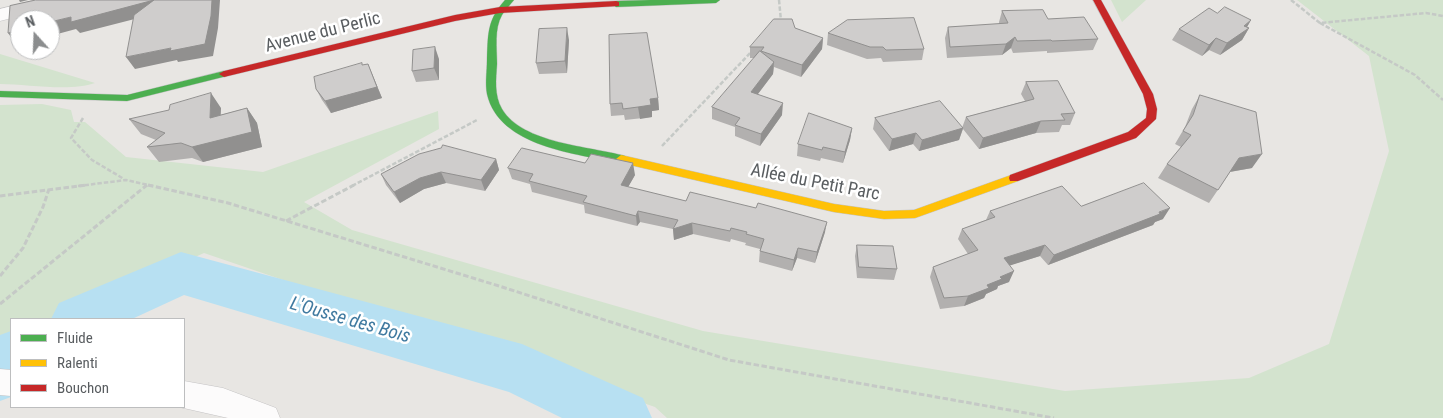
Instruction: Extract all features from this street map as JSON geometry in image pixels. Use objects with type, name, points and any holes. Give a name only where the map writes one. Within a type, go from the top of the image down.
[{"type":"street","points":[[0,15],[60,0]]},
{"type":"street","points":[[497,109],[492,94],[494,21],[500,10],[510,0]]},
{"type":"street","name":"Avenue du Perlic","points":[[0,94],[127,98],[455,18],[500,10],[716,0]]},
{"type":"street","name":"Allée du Petit Parc","points":[[497,109],[506,122],[532,138],[834,208],[884,215],[915,214],[1132,135],[1149,124],[1154,111],[1148,94],[1097,0]]},
{"type":"street","points":[[185,395],[223,402],[265,418]]},
{"type":"path","points":[[775,27],[782,20],[779,0]]},
{"type":"path","points":[[1290,0],[1320,23],[1415,75],[1443,100]]},
{"type":"path","points":[[1320,23],[1426,13],[1443,16]]},
{"type":"path","points":[[663,144],[755,48]]},
{"type":"path","points":[[286,221],[497,109]]},
{"type":"path","points":[[91,116],[83,118],[71,138],[92,160],[126,180]]},
{"type":"path","points":[[0,196],[126,180],[148,184],[228,203],[499,286],[729,360],[1054,418]]},
{"type":"path","points":[[0,304],[148,184]]},
{"type":"path","points":[[0,276],[23,248],[49,190]]},
{"type":"green space","points":[[1111,0],[1146,0],[1122,22]]},
{"type":"green space","points":[[1297,0],[1443,0],[1443,418],[667,418],[655,407],[204,253],[61,318],[10,318],[10,341],[4,344],[0,350],[0,105],[42,104],[71,110],[74,122],[85,122],[126,157],[263,172],[438,111],[439,129],[304,202],[352,230],[703,331],[1065,391],[1249,378],[1329,344],[1389,151],[1369,56]]},
{"type":"green space","points":[[0,54],[10,57],[10,60],[20,60],[95,83],[73,87],[0,84]]},
{"type":"building","points":[[36,0],[154,0],[71,22],[71,17],[60,20],[60,10],[10,10],[10,32],[8,33],[10,6]]},
{"type":"building","points":[[154,0],[212,0],[211,16],[205,44],[170,51],[171,48],[126,57],[134,15]]},
{"type":"building","points":[[1225,7],[1251,20],[1244,26],[1249,28],[1227,43],[1216,38],[1209,45],[1179,29],[1209,8],[1217,13]]},
{"type":"building","points":[[1043,10],[1048,19],[1084,17],[1098,39],[1017,41],[1015,37],[1006,44],[950,47],[948,27],[1008,23],[1002,11]]},
{"type":"building","points":[[914,18],[924,49],[886,50],[883,47],[870,47],[828,33],[847,20]]},
{"type":"building","points":[[774,19],[792,19],[795,28],[823,38],[802,65],[761,51],[764,47],[750,47]]},
{"type":"building","points":[[567,28],[565,61],[536,63],[539,29]]},
{"type":"building","points":[[647,33],[658,98],[650,99],[651,105],[623,109],[622,103],[610,104],[609,35]]},
{"type":"building","points":[[435,47],[434,68],[412,71],[413,50]]},
{"type":"building","points":[[760,51],[774,62],[751,92],[783,103],[761,134],[735,125],[740,118],[712,107]]},
{"type":"building","points":[[362,63],[362,65],[368,64],[377,87],[325,101],[316,89],[314,77]]},
{"type":"building","points":[[1058,81],[1075,113],[1061,114],[1065,120],[1041,121],[983,138],[966,117],[1034,99],[1026,82]]},
{"type":"building","points":[[211,93],[210,118],[247,108],[252,132],[192,147],[181,143],[147,147],[165,133],[129,119],[169,110],[170,105]]},
{"type":"building","points":[[1200,95],[1256,112],[1262,154],[1239,158],[1218,190],[1167,164],[1191,135],[1183,131],[1193,115]]},
{"type":"building","points":[[940,101],[963,128],[922,140],[916,133],[892,139],[875,118]]},
{"type":"building","points":[[809,113],[852,128],[845,152],[823,147],[822,150],[798,144]]},
{"type":"building","points":[[443,145],[496,159],[481,180],[441,172],[420,178],[394,192],[381,174],[419,154],[441,148]]},
{"type":"building","points":[[522,148],[585,163],[591,154],[633,163],[621,185],[686,201],[690,192],[756,208],[758,203],[827,222],[817,252],[798,248],[794,260],[760,251],[764,239],[746,234],[747,232],[731,228],[730,231],[692,223],[673,229],[678,220],[638,211],[636,216],[583,202],[587,196],[529,181],[533,174],[508,168]]},
{"type":"building","points":[[1144,183],[1170,208],[1159,212],[1160,214],[1054,255],[1045,245],[1004,258],[1014,271],[1000,277],[1002,279],[987,285],[989,288],[968,296],[944,298],[933,267],[978,250],[962,229],[995,217],[990,211],[1062,186],[1081,206]]},
{"type":"building","points":[[857,245],[893,246],[897,269],[859,267]]},
{"type":"waterway","name":"L'Ousse des Bois","points":[[80,318],[181,273],[522,370],[622,418]]},
{"type":"waterway","name":"L'Ousse des Bois","points":[[0,375],[10,358]]},
{"type":"traffic: fast","points":[[510,0],[498,14],[492,33],[491,90],[498,110],[510,124],[544,142],[621,159]]},
{"type":"traffic: fast","points":[[616,4],[716,0]]},
{"type":"traffic: fast","points":[[0,94],[127,98],[224,74]]},
{"type":"traffic: slow","points":[[621,159],[834,208],[884,215],[915,214],[1014,178]]},
{"type":"traffic: jam","points":[[1014,178],[1132,135],[1151,119],[1152,109],[1148,94],[1097,0]]},
{"type":"traffic: jam","points":[[224,74],[455,18],[500,10],[616,4]]}]
